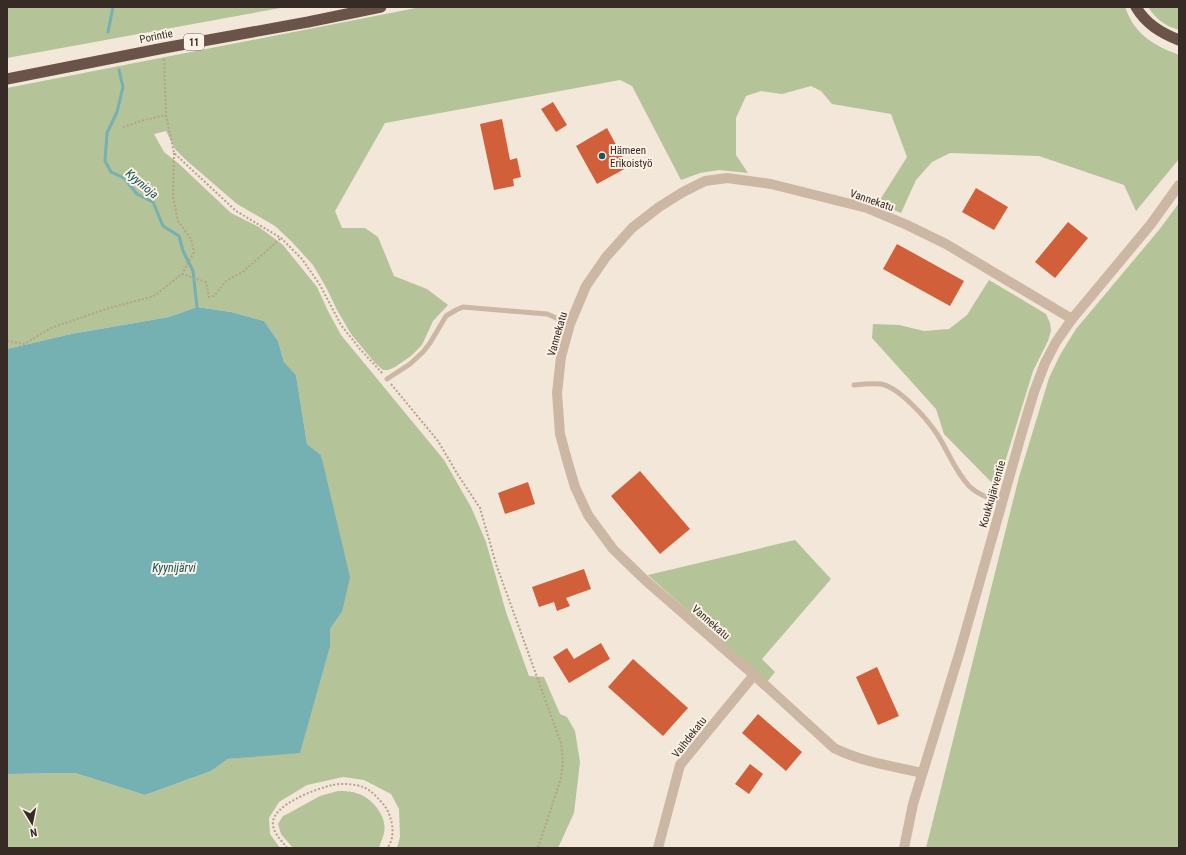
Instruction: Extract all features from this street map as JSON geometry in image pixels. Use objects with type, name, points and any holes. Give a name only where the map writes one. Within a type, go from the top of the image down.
[{"type":"highway","name":"Porintie","points":[[7,79],[380,7]]},
{"type":"highway","points":[[1136,7],[1145,19],[1153,26],[1165,35],[1179,40]]},
{"type":"street","name":"Vannekatu","points":[[922,773],[859,759],[834,748],[754,675],[639,575],[613,549],[588,515],[575,486],[560,434],[557,393],[561,357],[570,324],[586,286],[606,256],[632,228],[659,207],[682,192],[705,181],[727,178],[772,184],[860,206],[874,211],[946,244],[1072,319]]},
{"type":"street","name":"Koukkujärventie","points":[[904,848],[911,811],[922,773],[932,746],[960,651],[1034,392],[1045,363],[1056,342],[1072,319],[1151,224],[1179,185]]},
{"type":"street","name":"Vaihdekatu","points":[[658,848],[680,765],[754,675]]},
{"type":"lane","points":[[387,379],[410,364],[423,352],[446,316],[463,307],[547,314],[570,324]]},
{"type":"lane","points":[[854,384],[882,384],[897,391],[916,408],[937,434],[958,472],[970,486],[985,497],[1002,502]]},
{"type":"path","points":[[7,341],[24,344],[51,328],[106,309],[154,296],[182,274],[194,252],[191,238],[178,221],[173,196],[174,153],[166,115],[164,48]]},
{"type":"path","points":[[123,127],[166,115]]},
{"type":"path","points":[[174,153],[236,211],[281,238],[302,259],[320,285],[342,324],[360,349],[438,441],[480,508],[496,564],[561,743],[563,762],[561,778],[538,848]]},
{"type":"path","points":[[182,274],[206,282],[209,297],[214,296],[226,280],[244,271],[281,238]]},
{"type":"path","points":[[287,848],[276,833],[273,826],[273,820],[276,814],[288,804],[313,790],[334,784],[347,784],[363,787],[377,797],[388,810],[392,823],[392,836],[388,848]]},
{"type":"green space","points":[[7,7],[286,7],[7,58]]},
{"type":"green space","points":[[421,7],[1125,7],[1134,25],[1146,38],[1153,43],[1179,55],[1179,159],[1136,211],[1124,185],[1039,156],[950,153],[932,162],[916,180],[901,213],[878,203],[907,157],[891,114],[832,104],[821,91],[811,86],[782,94],[761,91],[746,96],[736,118],[736,155],[748,173],[719,170],[700,173],[681,180],[632,86],[620,80],[385,123],[335,211],[342,228],[365,228],[378,237],[394,276],[427,289],[448,305],[433,321],[422,345],[411,356],[395,367],[388,370],[383,370],[375,363],[351,334],[313,265],[291,241],[275,226],[237,204],[186,160],[175,149],[166,131],[154,134],[164,152],[178,163],[231,213],[259,227],[283,245],[317,287],[341,335],[444,460],[471,507],[486,542],[506,612],[529,676],[544,677],[560,714],[567,717],[575,731],[580,762],[574,813],[558,848],[397,848],[400,837],[399,809],[391,794],[364,780],[343,777],[307,785],[279,802],[269,818],[270,834],[280,848],[7,848],[7,774],[75,773],[145,795],[211,771],[228,759],[300,752],[330,647],[330,629],[342,612],[329,495],[321,455],[307,444],[296,375],[284,362],[278,341],[264,321],[231,312],[197,307],[169,317],[71,334],[7,349],[7,88]]},
{"type":"green space","points":[[1148,7],[1179,7],[1179,30],[1161,22]]},
{"type":"green space","points":[[1179,203],[1179,848],[926,848],[1019,477],[1049,378],[1060,355],[1076,329],[1159,230]]},
{"type":"green space","points":[[989,280],[1046,314],[1050,323],[1051,331],[1048,341],[1033,371],[997,488],[944,434],[936,409],[872,338],[873,324],[899,325],[924,331],[949,329],[967,315]]},
{"type":"green space","points":[[795,540],[831,579],[762,659],[775,672],[767,682],[648,575]]},
{"type":"green space","points":[[338,791],[351,792],[364,796],[382,815],[385,827],[384,835],[379,848],[293,848],[281,834],[278,824],[283,816],[320,796]]},
{"type":"water","name":"Kyynijärvi","points":[[197,307],[231,312],[264,321],[278,341],[284,362],[296,375],[307,444],[321,455],[350,577],[342,612],[330,629],[330,647],[300,753],[228,759],[211,771],[145,795],[75,773],[7,774],[7,349],[71,334],[169,317]]},
{"type":"building","points":[[553,102],[567,125],[556,132],[541,109]]},
{"type":"building","points":[[502,119],[510,160],[517,158],[521,177],[513,179],[514,186],[494,190],[480,124]]},
{"type":"building","name":"Hämeen Erikoistyö","points":[[607,128],[628,167],[597,184],[576,146]]},
{"type":"building","points":[[976,188],[1008,207],[994,230],[962,212]]},
{"type":"building","points":[[1068,222],[1088,238],[1055,278],[1035,262]]},
{"type":"building","points":[[897,244],[964,281],[950,306],[883,269]]},
{"type":"building","points":[[640,471],[690,529],[660,554],[611,496]]},
{"type":"building","points":[[528,482],[535,504],[505,514],[498,493]]},
{"type":"building","points":[[584,569],[591,589],[566,598],[570,606],[557,611],[554,602],[539,607],[532,587]]},
{"type":"building","points":[[601,643],[610,659],[569,683],[553,657],[567,648],[574,659]]},
{"type":"building","points":[[633,659],[688,708],[663,736],[608,687]]},
{"type":"building","points":[[877,667],[899,716],[878,725],[856,677]]},
{"type":"building","points":[[758,714],[802,752],[786,771],[742,733]]},
{"type":"building","points":[[750,764],[763,774],[749,794],[735,784]]},
{"type":"waterway","name":"Kyynioja","points":[[108,32],[113,7]]},
{"type":"waterway","name":"Kyynioja","points":[[119,70],[123,87],[117,112],[107,133],[105,161],[111,172],[124,178],[137,194],[153,202],[163,226],[179,236],[183,251],[193,271],[197,307]]},
{"type":"place","name":"Hämeen Erikoistyö","points":[[602,156]]}]
